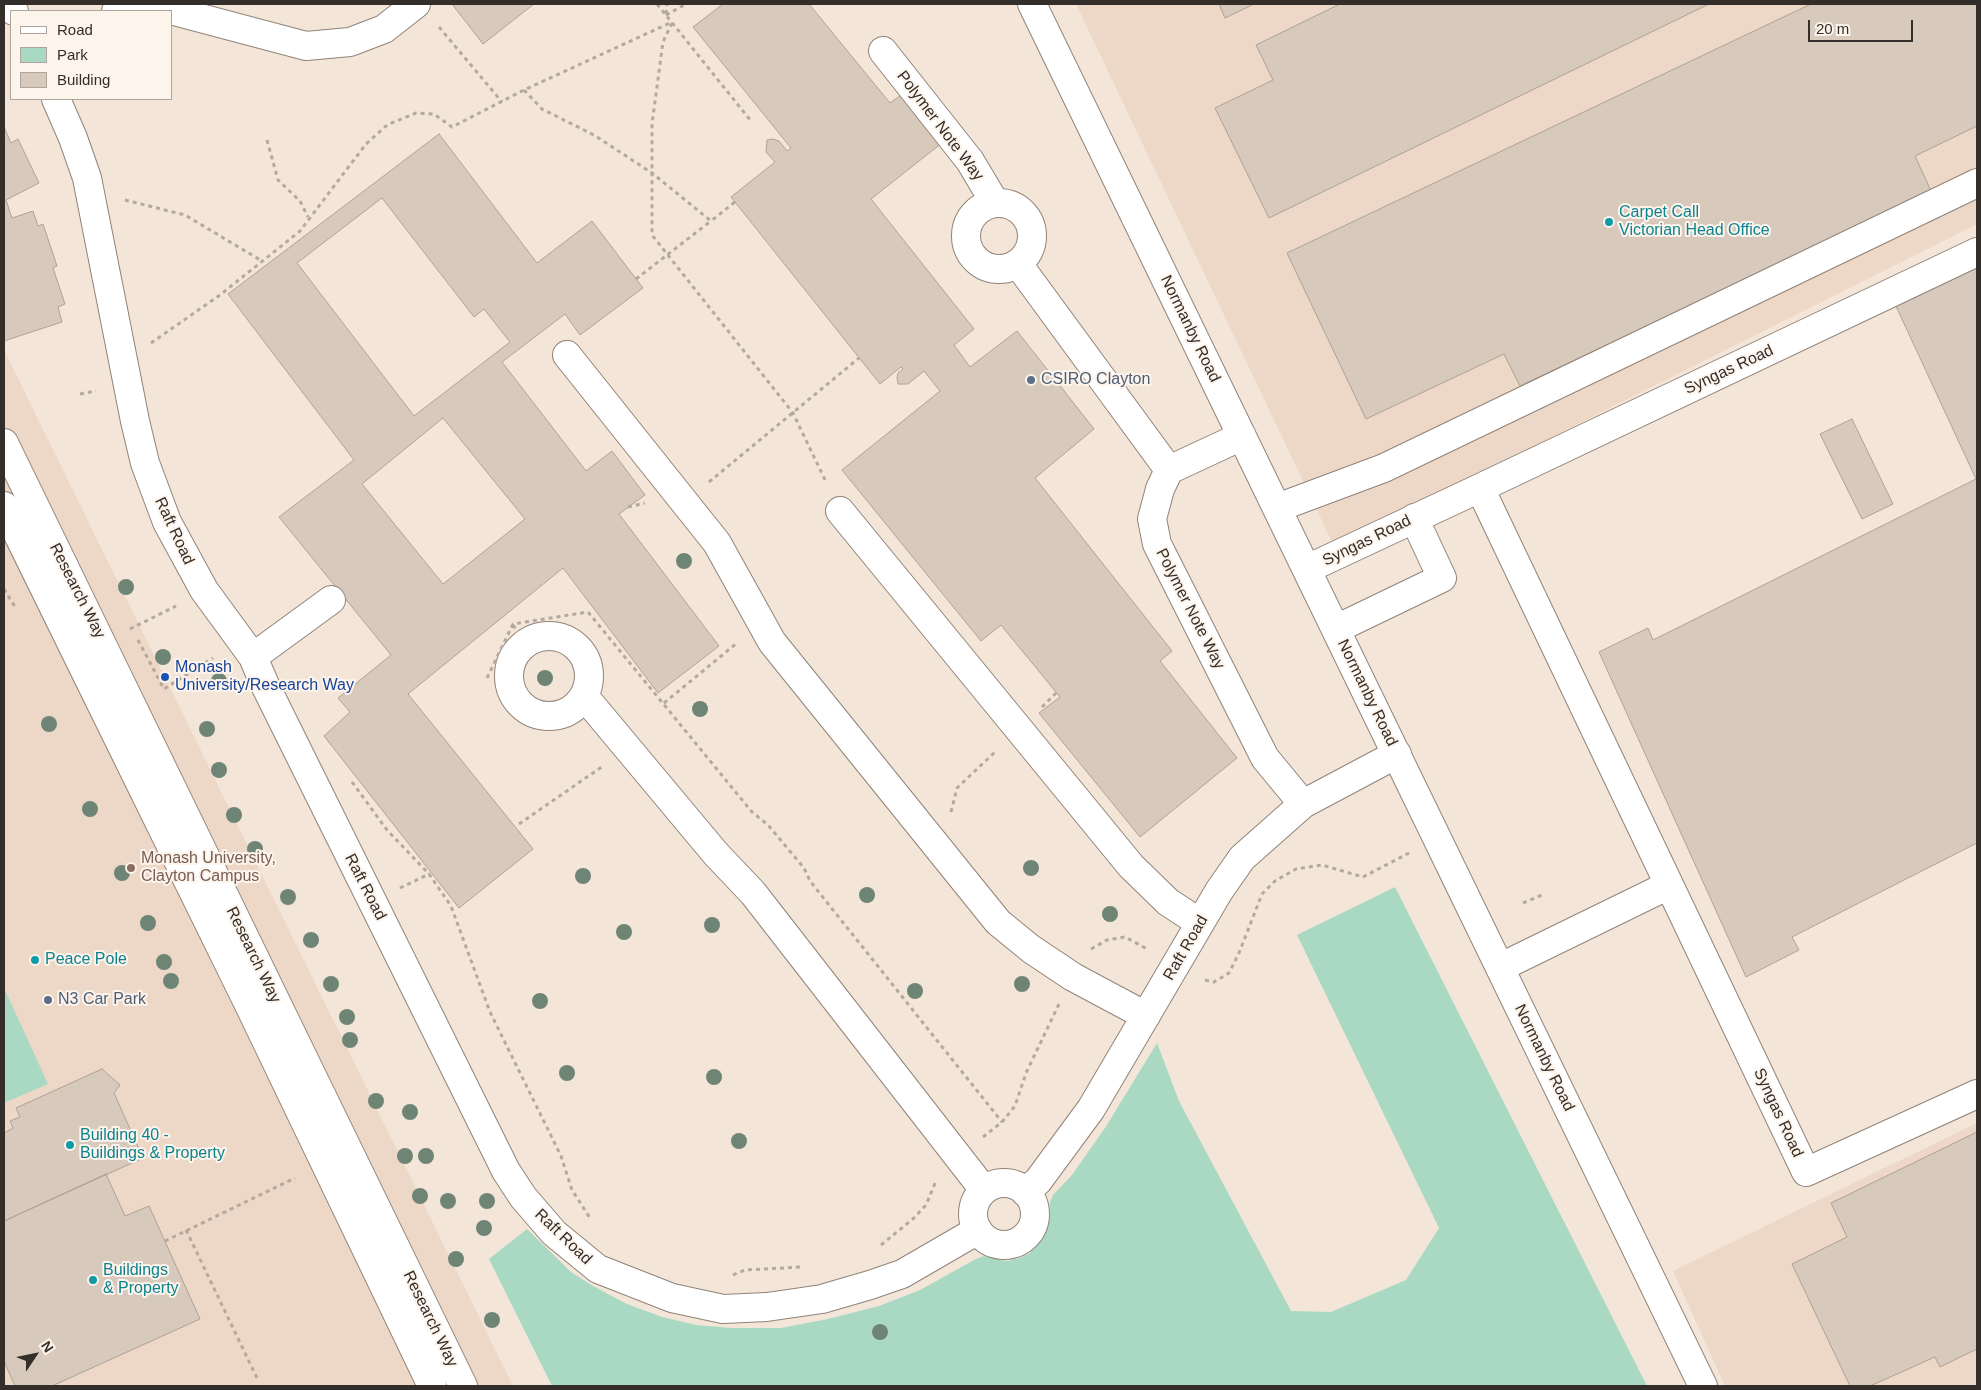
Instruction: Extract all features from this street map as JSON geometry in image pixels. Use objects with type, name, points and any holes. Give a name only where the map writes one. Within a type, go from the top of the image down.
[{"type":"street","points":[[172,10],[306,46],[350,42],[384,29],[416,4]]},
{"type":"street","name":"Normanby Road","points":[[1032,4],[1703,1385]]},
{"type":"street","points":[[127,10],[159,7],[170,10]]},
{"type":"street","name":"Polymer Note Way","points":[[883,51],[970,162],[995,203]]},
{"type":"street","name":"Raft Road","points":[[56,100],[73,138],[87,178],[127,384],[145,463],[167,522],[204,590],[247,648],[506,1171],[523,1197],[554,1233],[598,1269],[672,1298],[723,1309],[767,1307],[822,1299],[902,1274],[978,1230]]},
{"type":"street","points":[[1277,508],[1384,468],[1977,182]]},
{"type":"street","points":[[995,203],[1006,204],[1018,209],[1031,227],[1030,249],[1018,264],[1007,269],[996,270],[984,267],[969,250],[966,239],[967,228],[975,213],[984,206],[995,203]]},
{"type":"street","name":"Syngas Road","points":[[1307,569],[1977,252]]},
{"type":"street","points":[[1018,264],[1169,470],[1242,436]]},
{"type":"street","points":[[568,355],[717,543],[772,642],[998,922],[1031,949],[1074,977],[1146,1016]]},
{"type":"street","name":"Research Way","points":[[4,443],[261,1001],[346,1209],[432,1386]]},
{"type":"street","name":"Polymer Note Way","points":[[1169,470],[1160,489],[1152,519],[1156,544],[1265,758],[1302,804]]},
{"type":"street","name":"Syngas Road","points":[[1480,488],[1806,1172],[1977,1094]]},
{"type":"street","points":[[840,511],[1131,866],[1168,902],[1200,923]]},
{"type":"street","points":[[7,519],[37,512]]},
{"type":"street","points":[[1336,629],[1442,578],[1414,518]]},
{"type":"street","name":"Research Way","points":[[7,519],[261,1001],[371,1197],[463,1386]]},
{"type":"street","points":[[247,648],[332,600]]},
{"type":"street","points":[[519,634],[538,637],[552,636],[566,640],[576,646],[585,658],[589,671],[588,685],[584,696],[575,707],[563,714],[550,717],[535,714],[520,704],[512,693],[509,679],[510,666],[516,653],[519,634]]},
{"type":"street","points":[[584,696],[716,854],[753,893],[984,1190]]},
{"type":"street","name":"Raft Road","points":[[1025,1192],[1038,1181],[1063,1150],[1091,1109],[1200,923],[1242,858],[1302,804],[1397,754]]},
{"type":"street","points":[[1501,967],[1669,885]]},
{"type":"street","points":[[1010,1183],[1025,1192],[1032,1200],[1034,1220],[1030,1230],[1023,1238],[1014,1243],[1004,1245],[989,1240],[978,1230],[974,1222],[974,1205],[984,1190],[991,1185],[1010,1183]]},
{"type":"street","points":[[346,1209],[371,1197]]},
{"type":"path","points":[[657,4],[751,121]]},
{"type":"path","points":[[666,15],[667,4]]},
{"type":"path","points":[[666,15],[686,4]]},
{"type":"path","points":[[146,346],[220,295],[300,231],[308,217],[366,144],[387,125],[416,113],[434,114],[452,128],[524,90],[672,22]]},
{"type":"path","points":[[672,22],[663,42],[661,52],[652,124],[652,235],[793,413],[840,511]]},
{"type":"path","points":[[438,26],[502,102]]},
{"type":"path","points":[[524,90],[542,109],[594,136],[652,173],[711,221]]},
{"type":"path","points":[[268,140],[278,180],[300,201],[308,217]]},
{"type":"path","points":[[117,198],[185,215],[262,261]]},
{"type":"path","points":[[636,279],[735,202]]},
{"type":"path","points":[[628,508],[700,490],[859,358]]},
{"type":"path","points":[[80,394],[127,384]]},
{"type":"path","points":[[487,678],[519,634],[588,612],[752,812],[768,824],[804,868],[810,881],[1002,1122]]},
{"type":"path","points":[[664,703],[761,624]]},
{"type":"path","points":[[132,628],[164,689],[247,648]]},
{"type":"path","points":[[949,821],[957,788],[1056,693]]},
{"type":"path","points":[[519,824],[628,748]]},
{"type":"path","points":[[1523,903],[1542,895]]},
{"type":"path","points":[[165,1241],[295,1178]]},
{"type":"path","points":[[186,1230],[257,1378]]},
{"type":"shaded area","points":[[1076,4],[1977,4],[1977,224],[1334,546]]},
{"type":"shaded area","name":"Monash University, Clayton Campus","points":[[4,350],[513,1386],[4,1386]]},
{"type":"shaded area","points":[[1977,1123],[1977,1386],[1725,1386],[1673,1271]]},
{"type":"green space","points":[[1395,887],[1647,1386],[552,1386],[489,1259],[527,1229],[571,1272],[593,1286],[627,1304],[662,1317],[696,1325],[732,1328],[781,1328],[828,1319],[879,1306],[920,1290],[984,1256],[1007,1261],[1030,1253],[1046,1230],[1050,1218],[1050,1202],[1053,1195],[1072,1175],[1105,1128],[1157,1043],[1179,1101],[1291,1311],[1331,1312],[1406,1280],[1439,1228],[1297,935]]},
{"type":"green space","points":[[4,988],[48,1084],[4,1103]]},
{"type":"building","points":[[452,4],[534,4],[483,44]]},
{"type":"building","points":[[723,4],[809,4],[890,103],[908,90],[947,139],[871,199],[974,329],[954,345],[970,367],[1017,331],[1094,429],[1035,478],[1172,651],[1160,661],[1237,758],[1140,837],[1039,713],[1060,697],[1001,625],[981,641],[842,470],[940,391],[924,371],[908,384],[898,384],[898,373],[903,369],[901,367],[880,384],[731,197],[775,162],[766,152],[767,140],[779,141],[787,151],[791,148],[693,27]]},
{"type":"building","points":[[1219,4],[1254,4],[1225,18]]},
{"type":"building","points":[[1340,4],[1709,4],[1269,218],[1215,108],[1273,80],[1256,45]]},
{"type":"building","name":"Carpet Call Victorian Head Office","points":[[1811,4],[1977,4],[1977,126],[1915,156],[1931,191],[1520,386],[1504,354],[1366,419],[1287,253]]},
{"type":"building","points":[[4,127],[11,143],[18,139],[39,183],[6,200],[12,218],[33,211],[38,226],[43,224],[57,266],[53,268],[65,304],[58,307],[62,322],[4,341]]},
{"type":"building","points":[[439,134],[537,263],[592,221],[643,288],[580,335],[565,314],[502,362],[586,471],[612,451],[645,495],[619,514],[719,646],[658,693],[563,568],[408,694],[533,849],[459,908],[324,736],[350,712],[338,698],[391,655],[279,517],[354,460],[228,294]],"holes":[[[382,198],[474,317],[484,309],[510,342],[414,416],[297,263]],[[443,418],[525,519],[443,584],[362,484]]]},
{"type":"building","points":[[1977,264],[1977,843],[1792,937],[1799,950],[1746,977],[1599,652],[1648,628],[1653,640],[1976,479],[1895,304]]},
{"type":"building","points":[[1852,419],[1893,504],[1862,519],[1820,434]]},
{"type":"building","name":"Building 40 - Buildings & Property","points":[[102,1069],[120,1085],[114,1093],[143,1158],[4,1221],[4,1133],[13,1128],[10,1121],[20,1117],[16,1108]]},
{"type":"building","points":[[1977,1132],[1977,1349],[1940,1367],[1935,1357],[1870,1386],[1850,1386],[1792,1264],[1847,1237],[1831,1203]]},
{"type":"building","name":"Buildings & Property","points":[[106,1174],[125,1216],[149,1206],[200,1319],[52,1386],[15,1386],[4,1361],[4,1221]]},
{"type":"place","name":"Carpet Call Victorian Head Office","points":[[1609,222]]},
{"type":"place","name":"CSIRO Clayton","points":[[1031,380]]},
{"type":"place","name":"Monash University/Research Way","points":[[165,677]]},
{"type":"place","name":"Monash University, Clayton Campus","points":[[131,868]]},
{"type":"place","name":"Peace Pole","points":[[35,960]]},
{"type":"place","name":"N3 Car Park","points":[[48,1000]]},
{"type":"place","name":"Building 40 - Buildings & Property","points":[[70,1145]]},
{"type":"place","name":"Buildings & Property","points":[[93,1280]]}]
